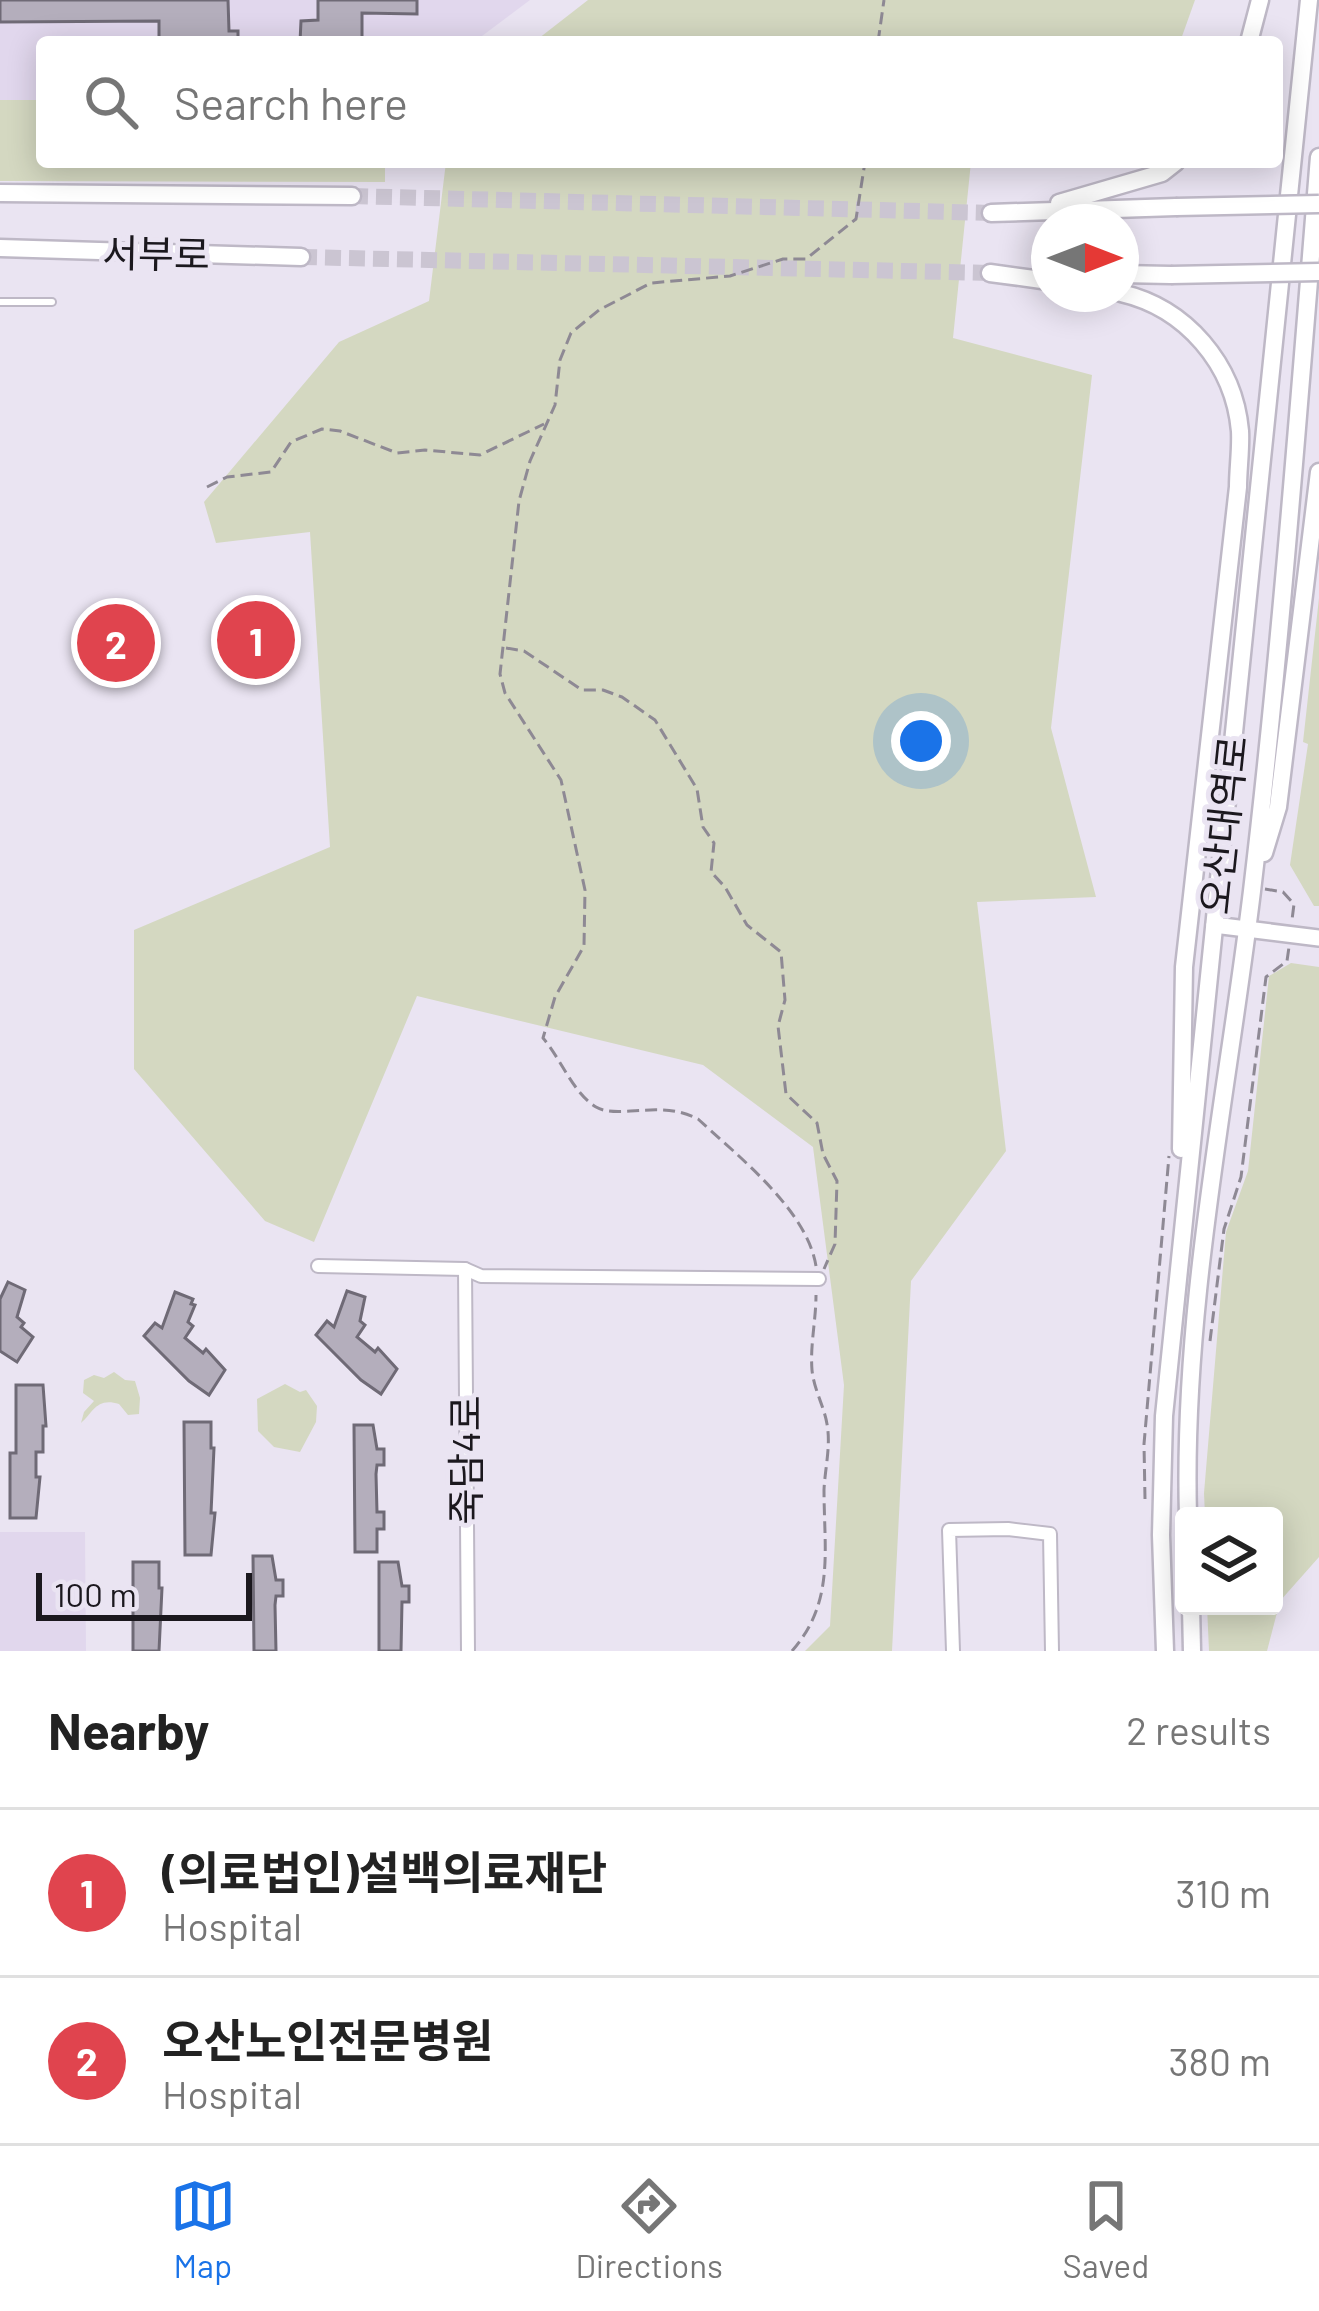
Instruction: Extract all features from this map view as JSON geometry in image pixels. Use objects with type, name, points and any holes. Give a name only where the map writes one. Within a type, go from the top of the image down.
[{"type":"main road","points":[[1251,36],[1260,0]]},
{"type":"main road","name":"오산대역로","points":[[1165,1651],[1161,1456],[1309,0]]},
{"type":"main road","name":"오산대역로","points":[[1188,1507],[1191,1396],[1202,1274],[1252,888],[1294,490],[1319,157]]},
{"type":"main road","points":[[1024,212],[1168,168]]},
{"type":"main road","name":"서부로","points":[[4,194],[352,196]]},
{"type":"main road","points":[[991,213],[1319,204]]},
{"type":"main road","name":"서부로","points":[[5,249],[301,257]]},
{"type":"main road","points":[[1139,274],[1319,272]]},
{"type":"main road","points":[[990,273],[1031,276]]},
{"type":"main road","points":[[1139,297],[1179,317],[1209,350],[1230,383],[1240,431],[1238,487],[1184,967],[1181,1236]]},
{"type":"main road","points":[[1252,888],[1278,808],[1319,472]]},
{"type":"main road","points":[[1191,1615],[1192,1651]]},
{"type":"street","points":[[1214,925],[1319,938]]},
{"type":"street","points":[[318,1266],[465,1269],[481,1276],[819,1279]]},
{"type":"street","name":"죽담4로","points":[[465,1269],[468,1651]]},
{"type":"street","points":[[953,1651],[949,1530],[1008,1529],[1050,1534],[1052,1651]]},
{"type":"lane","points":[[0,302],[52,302]]},
{"type":"path","points":[[879,36],[884,0]]},
{"type":"path","points":[[793,1651],[821,1604],[827,1558],[824,1489],[829,1438],[814,1388],[811,1354],[819,1279],[812,1242],[797,1218],[698,1119],[679,1108],[608,1112],[592,1105],[544,1039],[555,997],[584,946],[585,890],[561,780],[502,685],[504,610],[519,502],[555,405],[564,347],[571,333],[628,293],[651,283],[730,276],[783,259],[806,260],[856,219],[865,168]]},
{"type":"path","points":[[206,487],[227,477],[271,472],[290,442],[322,429],[397,453],[425,450],[480,455],[546,423]]},
{"type":"path","points":[[504,648],[524,651],[583,690],[603,689],[622,697],[655,720],[697,788],[703,826],[714,842],[711,872],[747,925],[781,952],[785,1000],[778,1026],[786,1094],[818,1124],[823,1154],[837,1181],[835,1244],[819,1279]]},
{"type":"path","points":[[1283,892],[1294,904]]},
{"type":"path","points":[[1210,1347],[1224,1229],[1241,1177],[1266,976],[1288,962]]},
{"type":"shaded area","points":[[0,0],[530,0],[482,36],[36,36],[36,100],[0,100]]},
{"type":"shaded area","points":[[0,1532],[85,1532],[86,1651],[0,1651]]},
{"type":"green space","points":[[588,0],[1195,0],[1182,36],[542,36]]},
{"type":"green space","points":[[0,100],[36,100],[36,168],[385,168],[385,182],[0,181]]},
{"type":"green space","points":[[445,168],[970,168],[953,338],[1092,375],[1051,728],[1096,897],[977,902],[1006,1151],[911,1281],[892,1651],[805,1651],[830,1626],[844,1385],[813,1147],[703,1065],[417,996],[314,1242],[265,1221],[134,1069],[134,930],[330,847],[310,532],[216,543],[204,502],[339,342],[429,301]]},
{"type":"green space","points":[[1319,598],[1319,906],[1314,906],[1290,865],[1308,744],[1303,742]]},
{"type":"green space","points":[[1291,963],[1319,967],[1319,1557],[1283,1598],[1283,1507],[1205,1507],[1204,1493],[1226,1232],[1248,1171],[1269,976]]},
{"type":"green space","points":[[114,1372],[135,1381],[139,1414],[128,1415],[119,1404],[105,1403],[81,1423],[94,1401],[83,1393],[84,1380]]},
{"type":"green space","points":[[285,1384],[306,1390],[317,1406],[316,1422],[300,1452],[274,1447],[258,1431],[257,1399]]},
{"type":"green space","points":[[1207,1615],[1276,1615],[1267,1651],[1209,1651]]},
{"type":"building","points":[[0,0],[228,0],[229,31],[238,31],[238,36],[159,36],[159,21],[0,22]]},
{"type":"building","points":[[318,0],[417,0],[417,14],[362,13],[362,36],[300,36],[301,21],[318,20]]},
{"type":"building","points":[[8,1282],[25,1290],[17,1317],[33,1337],[17,1362],[0,1351],[0,1299]]},
{"type":"building","points":[[347,1291],[365,1297],[360,1321],[365,1325],[357,1337],[375,1352],[378,1348],[397,1369],[381,1394],[316,1335],[327,1321],[334,1327]]},
{"type":"building","points":[[175,1292],[193,1299],[195,1305],[188,1322],[193,1326],[185,1338],[203,1353],[206,1349],[225,1370],[209,1395],[144,1336],[155,1323],[162,1328]]},
{"type":"building","points":[[16,1385],[43,1385],[46,1426],[43,1452],[36,1452],[36,1477],[40,1477],[36,1518],[10,1518]]},
{"type":"building","points":[[184,1422],[211,1422],[211,1513],[215,1513],[211,1555],[185,1555]]},
{"type":"building","points":[[354,1425],[373,1425],[377,1449],[384,1449],[384,1465],[377,1465],[376,1474],[377,1512],[384,1512],[384,1529],[377,1529],[377,1552],[355,1552]]},
{"type":"building","points":[[253,1556],[272,1556],[276,1580],[283,1580],[283,1596],[276,1596],[275,1605],[276,1651],[254,1651]]},
{"type":"building","points":[[133,1562],[159,1562],[159,1651],[133,1651]]},
{"type":"building","points":[[379,1562],[398,1562],[402,1586],[409,1586],[409,1602],[402,1602],[401,1651],[379,1651]]},
{"type":"tunnel","points":[[352,196],[991,213]]},
{"type":"tunnel","points":[[301,257],[990,273]]},
{"type":"place","name":"(의료법인)설백의료재단","points":[[256,640]]},
{"type":"place","name":"오산노인전문병원","points":[[116,643]]}]
